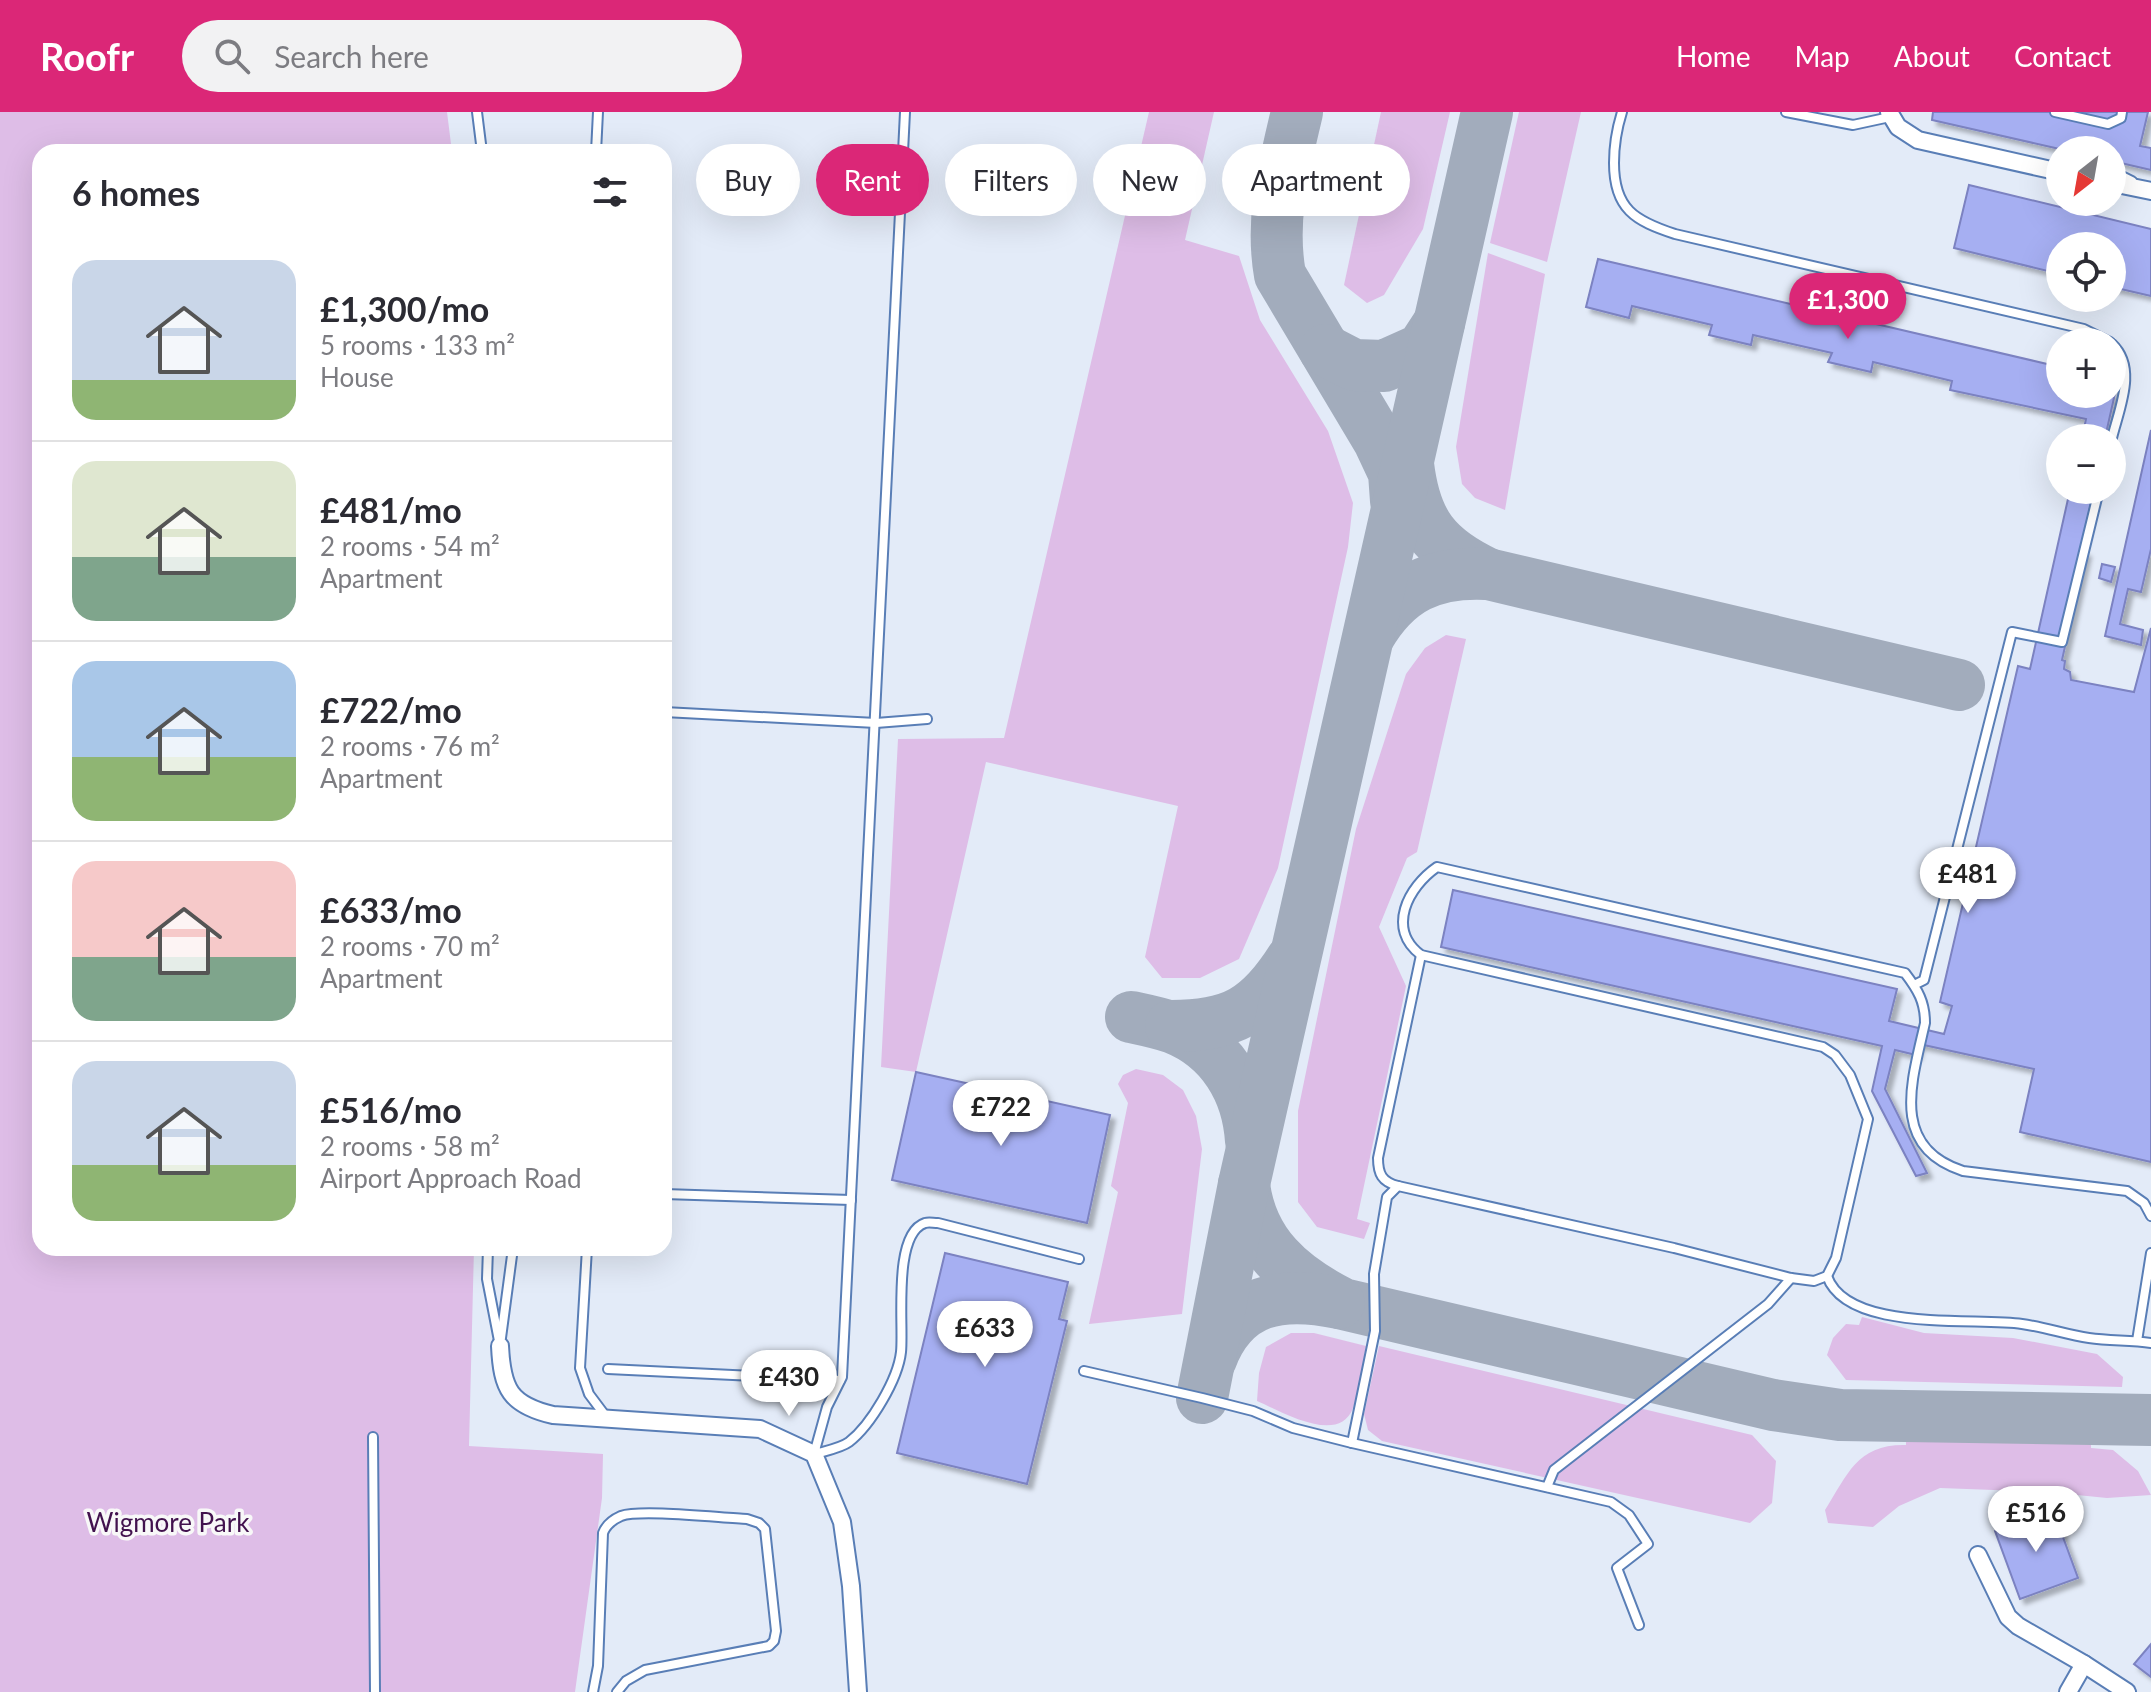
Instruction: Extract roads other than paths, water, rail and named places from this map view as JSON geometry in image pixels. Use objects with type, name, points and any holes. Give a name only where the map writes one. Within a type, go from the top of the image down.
[{"type":"street","points":[[1889,114],[1907,135],[1918,140],[2046,169]]},
{"type":"street","points":[[2126,186],[2151,190]]},
{"type":"street","points":[[500,1346],[501,1373],[508,1390],[519,1402],[535,1411],[553,1415],[760,1429],[814,1454],[842,1522],[851,1586],[858,1692]]},
{"type":"street","points":[[1978,1555],[2008,1617],[2127,1692]]},
{"type":"street","points":[[2068,1692],[2084,1664]]},
{"type":"lane","points":[[477,112],[481,144]]},
{"type":"lane","points":[[596,144],[598,112]]},
{"type":"lane","points":[[814,1454],[827,1407],[840,1380],[905,112]]},
{"type":"lane","points":[[1622,112],[1614,150],[1617,191],[1630,213],[1655,227],[2080,328]]},
{"type":"lane","points":[[1786,112],[1853,125],[1889,114]]},
{"type":"lane","points":[[2055,112],[2108,124],[2121,118],[2122,112]]},
{"type":"lane","points":[[2126,178],[2151,190]]},
{"type":"lane","points":[[1914,985],[1924,980],[2012,632],[2062,642],[2096,504]]},
{"type":"lane","points":[[672,712],[876,723],[927,719]]},
{"type":"lane","points":[[1421,955],[1378,1158],[1378,1172],[1386,1183],[1814,1281],[1827,1276],[1836,1258],[1868,1119],[1850,1075],[1835,1055],[1823,1047],[1421,955],[1404,936],[1402,918],[1409,893],[1437,867],[1905,973],[1920,992],[1925,1023],[1911,1087],[1911,1115],[1919,1140],[1935,1159],[1946,1166],[1980,1174],[2127,1191],[2144,1203],[2151,1216]]},
{"type":"lane","points":[[1352,1443],[1375,1331],[1374,1274],[1387,1197],[1398,1186]]},
{"type":"lane","points":[[672,1194],[851,1200]]},
{"type":"lane","points":[[814,1454],[848,1443],[883,1399],[893,1379],[901,1353],[900,1290],[905,1258],[917,1229],[925,1223],[938,1223],[1079,1259]]},
{"type":"lane","points":[[2137,1341],[2151,1253]]},
{"type":"lane","points":[[488,1256],[487,1279],[500,1346]]},
{"type":"lane","points":[[500,1346],[512,1256]]},
{"type":"lane","points":[[587,1256],[580,1368],[589,1394],[607,1418]]},
{"type":"lane","points":[[1827,1276],[1838,1294],[1875,1311],[1918,1320],[2006,1322],[2093,1339],[2151,1343]]},
{"type":"lane","points":[[1547,1487],[1554,1470],[1768,1304],[1791,1278]]},
{"type":"lane","points":[[608,1369],[840,1380]]},
{"type":"lane","points":[[1084,1371],[1227,1404],[1293,1428],[1352,1443],[1611,1502],[1629,1515],[1648,1544],[1617,1568],[1639,1625]]},
{"type":"lane","points":[[373,1437],[375,1692]]},
{"type":"lane","points":[[593,1692],[598,1666],[603,1533],[606,1526],[624,1515],[643,1514],[747,1519],[759,1523],[765,1529],[776,1631],[774,1641],[769,1646],[645,1670],[626,1681],[617,1692]]},
{"type":"park label","name":"Wigmore Park","points":[[168,1523]]}]
